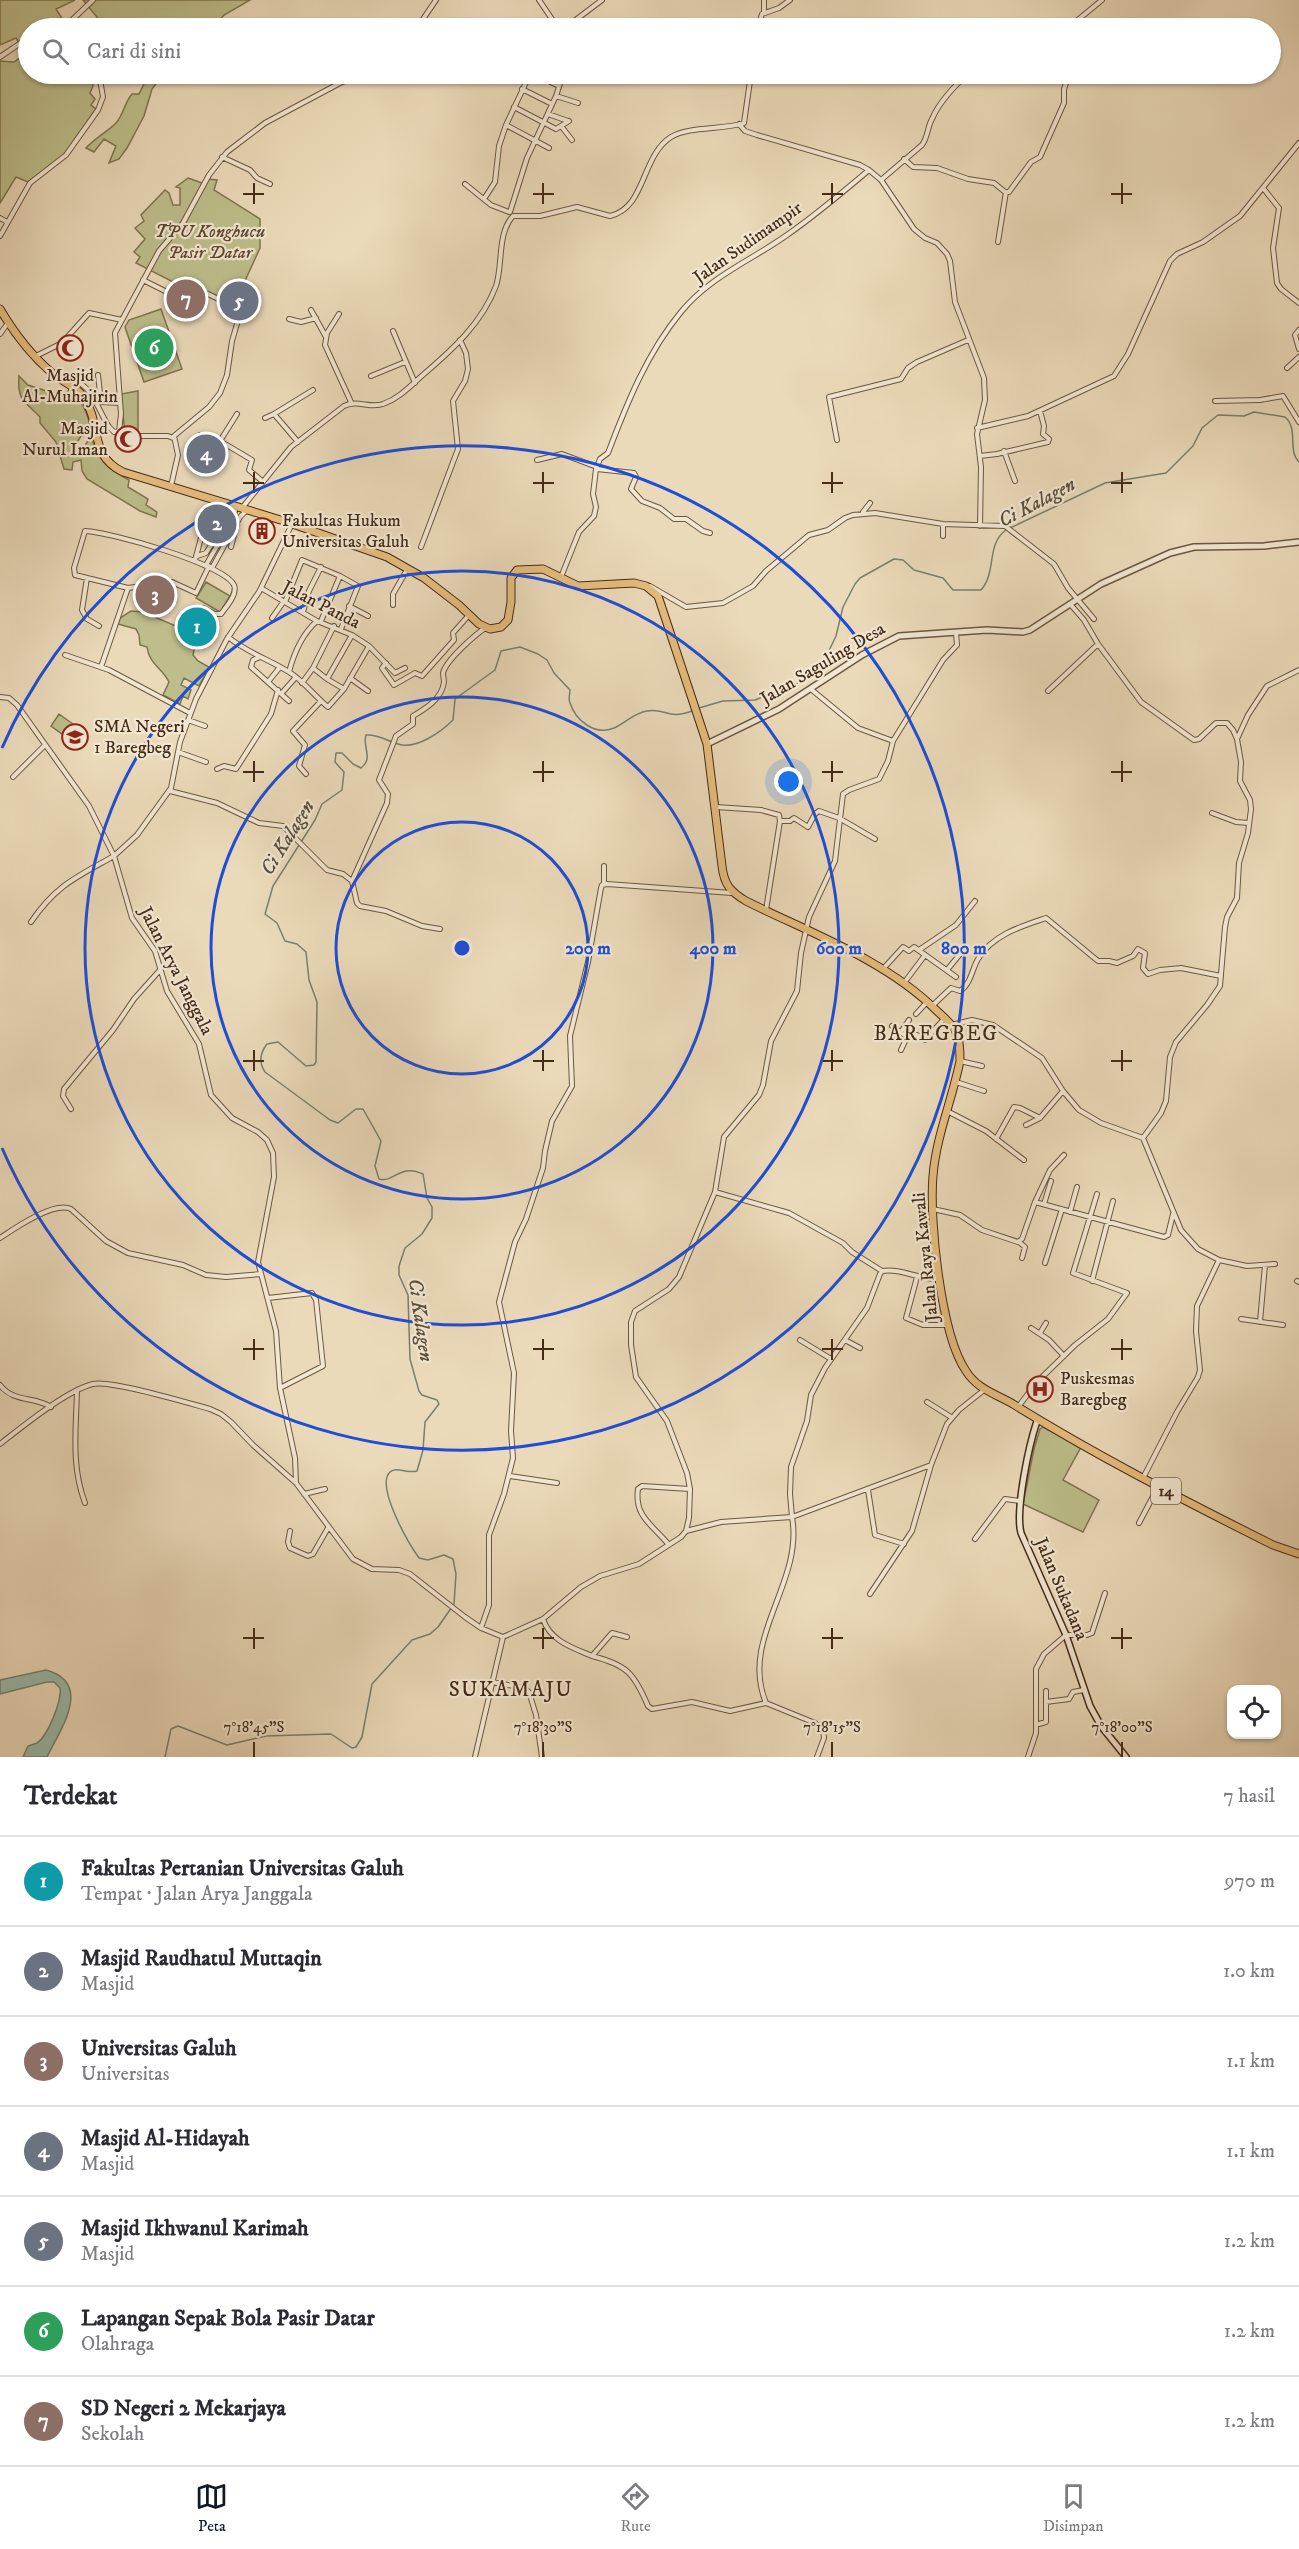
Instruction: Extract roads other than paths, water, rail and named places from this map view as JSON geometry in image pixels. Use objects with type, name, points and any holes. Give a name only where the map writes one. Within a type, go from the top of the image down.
[{"type":"highway","points":[[0,309],[8,323],[36,356],[60,380],[83,396],[89,408],[101,453],[109,463],[123,472],[292,524],[387,557],[409,567],[486,628],[499,628],[508,620],[511,578],[515,571],[529,568],[543,569],[578,586],[641,584],[650,588],[658,596],[707,744],[723,877],[733,893]]},
{"type":"highway","name":"Jalan Raya Kawali","points":[[733,893],[883,969],[930,1004],[957,1034],[960,1061],[935,1159],[933,1209],[940,1279],[948,1325],[956,1354],[973,1380],[984,1389],[1037,1420],[1143,1478],[1273,1545],[1299,1554]]},
{"type":"street","points":[[74,18],[93,0]]},
{"type":"street","points":[[424,18],[436,0]]},
{"type":"street","points":[[540,0],[552,18]]},
{"type":"street","points":[[578,18],[602,0]]},
{"type":"street","points":[[762,18],[764,0]]},
{"type":"street","points":[[764,12],[779,8],[790,0]]},
{"type":"street","points":[[1080,18],[1102,0]]},
{"type":"street","points":[[0,57],[18,45]]},
{"type":"street","points":[[0,236],[30,183],[66,155],[98,110],[103,97],[101,84]]},
{"type":"street","points":[[119,431],[120,403],[114,339],[159,251],[182,225],[204,182],[222,157],[265,123],[344,84]]},
{"type":"street","points":[[484,199],[495,183],[499,146],[525,84]]},
{"type":"street","points":[[209,566],[262,481],[291,447],[351,402],[380,405],[398,396],[460,340],[488,305],[498,279],[506,227],[535,140],[556,96],[559,86],[554,84]]},
{"type":"street","points":[[465,184],[491,205],[512,214],[540,216],[577,207],[602,216],[615,215],[626,209],[634,200],[653,155],[671,137],[739,124],[746,120],[750,84]]},
{"type":"street","points":[[881,180],[927,138],[932,119],[956,84]]},
{"type":"street","points":[[1006,192],[1011,191],[1031,162],[1040,157],[1064,103],[1066,84]]},
{"type":"street","points":[[522,89],[552,104]]},
{"type":"street","points":[[556,96],[578,103]]},
{"type":"street","points":[[514,107],[556,129],[569,121],[548,114]]},
{"type":"street","points":[[739,124],[745,131],[869,170],[881,180],[914,229],[924,238],[937,243],[947,254],[950,261],[955,302],[981,369],[986,389],[977,428],[980,456],[980,526]]},
{"type":"street","points":[[506,125],[549,148]]},
{"type":"street","points":[[561,126],[572,140]]},
{"type":"street","points":[[977,428],[1028,416],[1114,376],[1123,365],[1170,261],[1231,224],[1299,143]]},
{"type":"street","points":[[222,157],[250,170],[259,179],[270,184]]},
{"type":"street","points":[[904,159],[913,167],[937,168],[965,178],[994,183],[1006,192]]},
{"type":"street","name":"Jalan Sudimampir","points":[[561,577],[579,532],[594,516],[596,507],[593,494],[600,459],[608,453],[651,356],[682,310],[709,284],[790,233],[869,170]]},
{"type":"street","points":[[1263,188],[1279,208],[1273,248],[1277,283],[1299,303]]},
{"type":"street","points":[[998,242],[1006,192]]},
{"type":"street","points":[[0,218],[7,222]]},
{"type":"street","points":[[144,280],[167,292],[176,284],[180,284],[210,294],[241,310],[232,340],[227,375],[220,393],[209,407],[175,434],[177,455],[171,486]]},
{"type":"street","points":[[311,310],[326,337]]},
{"type":"street","points":[[36,356],[62,343],[88,313],[122,320]]},
{"type":"street","points":[[339,314],[326,337],[325,345],[351,402]]},
{"type":"street","points":[[289,319],[301,322],[316,318]]},
{"type":"street","points":[[0,334],[8,323]]},
{"type":"street","points":[[1299,330],[1295,335],[1299,349]]},
{"type":"street","points":[[393,332],[415,383]]},
{"type":"street","points":[[421,547],[458,449],[453,401],[465,381],[468,369],[466,353],[460,340]]},
{"type":"street","points":[[837,440],[829,397],[901,379],[908,368],[917,362],[968,340]]},
{"type":"street","points":[[1287,368],[1299,357]]},
{"type":"street","points":[[371,376],[405,362]]},
{"type":"street","points":[[98,375],[101,402],[120,403]]},
{"type":"street","points":[[60,380],[71,379],[84,384],[114,432],[119,431],[125,436],[174,438]]},
{"type":"street","points":[[265,418],[313,390]]},
{"type":"street","points":[[1215,401],[1260,400],[1283,396],[1299,422]]},
{"type":"street","points":[[980,456],[1048,441],[1043,434],[1044,426],[1040,411]]},
{"type":"street","points":[[220,441],[237,414]]},
{"type":"street","points":[[274,414],[298,442]]},
{"type":"street","points":[[200,435],[220,441],[252,460],[249,470],[262,481]]},
{"type":"street","points":[[1004,452],[1015,481]]},
{"type":"street","points":[[537,460],[562,454],[597,468],[633,473],[636,477],[631,489],[642,501],[660,508],[674,519],[686,519],[710,533]]},
{"type":"street","points":[[862,512],[870,503]]},
{"type":"street","points":[[194,621],[203,608],[215,614],[221,614],[234,592],[231,581],[209,566],[196,558],[85,531],[74,573],[128,588],[172,582],[196,593],[209,566],[218,544],[234,517],[235,510],[232,505]]},
{"type":"street","points":[[641,584],[654,588],[686,608],[723,603],[753,586],[766,570],[809,535],[828,530],[845,518],[862,512],[886,513],[943,524],[1009,529],[1054,564],[1077,600],[1095,619]]},
{"type":"street","points":[[231,547],[238,529],[237,524]]},
{"type":"street","points":[[31,922],[57,889],[114,856],[137,836],[170,791],[178,752],[190,713],[228,637],[261,588],[292,524]]},
{"type":"street","points":[[943,524],[943,536]]},
{"type":"street","points":[[196,558],[200,539],[205,538],[218,544]]},
{"type":"street","points":[[196,558],[206,553],[213,542]]},
{"type":"street","name":"Jalan Saguling Desa","points":[[707,744],[743,728],[812,690],[886,641],[914,634],[987,630],[1023,632],[1030,630],[1101,584],[1184,549],[1264,546],[1299,542]]},
{"type":"street","points":[[272,618],[284,602],[300,561],[305,560],[358,584],[341,629]]},
{"type":"street","points":[[303,612],[309,591],[321,567]]},
{"type":"street","points":[[393,605],[393,594],[409,567]]},
{"type":"street","points":[[289,672],[294,653],[310,626],[319,621],[340,576]]},
{"type":"street","points":[[87,578],[82,610],[87,619],[99,626]]},
{"type":"street","points":[[101,667],[128,588]]},
{"type":"street","name":"Jalan Panda","points":[[261,588],[319,621],[352,635],[369,646],[386,663]]},
{"type":"street","points":[[1070,604],[1084,620],[1098,644],[1141,702],[1194,740],[1199,739],[1212,725],[1221,722],[1230,725],[1237,739],[1241,762],[1240,782],[1250,800],[1249,823],[1239,863],[1238,898],[1227,917],[1221,976],[1215,996],[1172,1049],[1166,1101],[1161,1113],[1143,1138]]},
{"type":"street","points":[[349,606],[368,616]]},
{"type":"street","points":[[405,668],[395,673],[386,663],[382,668],[394,685],[415,673],[422,676],[454,640],[453,632],[470,615]]},
{"type":"street","points":[[302,683],[314,668],[334,626]]},
{"type":"street","points":[[352,881],[387,803],[388,794],[379,780],[395,739],[403,729],[412,724],[412,716],[435,699],[444,683],[443,673],[449,663],[466,646],[469,639],[486,628]]},
{"type":"street","points":[[686,1531],[690,1489],[680,1450],[667,1421],[636,1377],[631,1344],[631,1322],[635,1311],[669,1289],[679,1277],[715,1192],[724,1137],[759,1095],[771,1041],[794,1000],[809,917],[835,861],[844,792],[879,779],[888,761],[893,741],[943,660],[957,645],[956,633]]},
{"type":"street","points":[[327,679],[352,635]]},
{"type":"street","points":[[228,637],[250,654],[289,672],[328,706],[344,689],[369,646]]},
{"type":"street","points":[[1048,691],[1098,644]]},
{"type":"street","points":[[65,656],[101,667],[190,713]]},
{"type":"street","points":[[260,657],[253,660],[250,666],[289,701]]},
{"type":"street","points":[[268,681],[280,667]]},
{"type":"street","points":[[314,668],[344,689]]},
{"type":"street","points":[[1237,739],[1248,715],[1269,684],[1299,670]]},
{"type":"street","points":[[281,694],[296,677]]},
{"type":"street","points":[[350,678],[368,691]]},
{"type":"street","points":[[217,769],[224,766],[236,769],[271,714],[278,690]]},
{"type":"street","points":[[812,690],[858,728],[893,741]]},
{"type":"street","name":"Jalan Arya Janggala","points":[[0,697],[9,698],[18,707],[89,806],[114,856],[132,918],[155,951],[167,991],[199,1044],[211,1095],[232,1118],[258,1132],[267,1140],[273,1153],[274,1177],[258,1262],[279,1349],[280,1388],[295,1458],[296,1483]]},
{"type":"street","points":[[306,774],[299,766],[306,745],[293,732],[301,720],[321,701]]},
{"type":"street","points":[[188,720],[206,726]]},
{"type":"street","points":[[13,777],[45,746]]},
{"type":"street","points":[[178,752],[206,762]]},
{"type":"street","points":[[170,791],[217,803],[259,823],[282,826],[327,870],[343,874],[352,881],[360,906],[386,911],[422,926],[440,929]]},
{"type":"street","points":[[716,807],[771,812],[779,815],[766,911]]},
{"type":"street","points":[[780,820],[790,821],[794,818],[808,827],[815,813],[819,811],[839,818],[875,839]]},
{"type":"street","points":[[1212,813],[1236,822],[1249,823]]},
{"type":"street","points":[[481,1628],[489,1605],[489,1535],[510,1476],[513,1458],[511,1431],[514,1381],[499,1302],[515,1242],[543,1168],[552,1121],[572,1086],[570,1035],[588,962],[598,900],[604,884],[604,866]]},
{"type":"street","points":[[604,884],[733,893]]},
{"type":"street","points":[[919,950],[956,925],[975,901]]},
{"type":"street","points":[[916,1014],[952,987],[960,991],[965,988],[978,958],[1008,931],[1046,918],[1098,961],[1118,963],[1132,956],[1138,949],[1145,952],[1143,968],[1148,974],[1160,969],[1181,968],[1221,976]]},
{"type":"street","points":[[883,969],[903,947],[908,951],[913,947],[956,977]]},
{"type":"street","points":[[947,970],[965,948]]},
{"type":"street","points":[[904,983],[925,955]]},
{"type":"street","points":[[71,1109],[63,1096],[64,1089],[113,1030],[134,999],[161,969]]},
{"type":"street","points":[[892,1026],[908,1037],[917,1035],[925,1040],[945,1018]]},
{"type":"street","points":[[901,1032],[909,1020]]},
{"type":"street","points":[[951,1025],[972,1020],[993,1025],[1042,1058],[1064,1091],[1079,1110],[1088,1117],[1143,1138],[1180,1230],[1193,1244],[1219,1260],[1247,1266],[1275,1264]]},
{"type":"street","points":[[901,1050],[908,1037]]},
{"type":"street","points":[[960,1061],[981,1066]]},
{"type":"street","points":[[956,1082],[984,1091]]},
{"type":"street","points":[[1026,1125],[1040,1118],[1064,1091]]},
{"type":"street","points":[[996,1139],[1014,1107],[1040,1118]]},
{"type":"street","points":[[947,1111],[980,1127],[1024,1160]]},
{"type":"street","points":[[1019,1242],[1050,1170],[1065,1155]]},
{"type":"street","points":[[1044,1204],[1051,1181]]},
{"type":"street","points":[[1070,1212],[1077,1187]]},
{"type":"street","points":[[715,1192],[789,1213],[843,1243],[852,1252],[882,1271],[904,1272],[917,1277],[940,1279]]},
{"type":"street","points":[[1017,1407],[1064,1356],[1108,1319],[1126,1293],[1072,1271],[1097,1194]]},
{"type":"street","points":[[1092,1281],[1113,1201]]},
{"type":"street","points":[[1035,1202],[1166,1237],[1173,1214]]},
{"type":"street","points":[[0,1238],[49,1210],[64,1206],[72,1210],[106,1241],[128,1252],[175,1263],[206,1275],[226,1277],[261,1274]]},
{"type":"street","points":[[933,1209],[960,1215],[982,1230],[1019,1242],[1025,1247],[1022,1257]]},
{"type":"street","points":[[1045,1263],[1062,1209]]},
{"type":"street","points":[[1143,1478],[1198,1377],[1200,1370],[1196,1331],[1197,1306],[1219,1260]]},
{"type":"street","points":[[1260,1322],[1265,1265]]},
{"type":"street","points":[[766,1703],[760,1668],[761,1647],[785,1583],[793,1544],[790,1479],[794,1457],[805,1427],[813,1390],[831,1359],[867,1308],[882,1271]]},
{"type":"street","points":[[917,1277],[906,1318],[923,1324],[948,1325]]},
{"type":"street","points":[[268,1298],[312,1293],[316,1300],[323,1366],[280,1388]]},
{"type":"street","points":[[1241,1319],[1283,1325]]},
{"type":"street","points":[[1040,1333],[1046,1323]]},
{"type":"street","points":[[1031,1328],[1040,1333],[1064,1356]]},
{"type":"street","points":[[800,1340],[831,1359]]},
{"type":"street","points":[[845,1340],[860,1348]]},
{"type":"street","points":[[0,1444],[60,1401],[96,1383],[120,1386],[221,1414],[296,1483],[348,1554],[359,1564],[372,1569],[406,1572],[481,1628],[502,1637],[543,1619],[581,1587],[600,1576],[639,1564],[686,1531],[721,1522],[792,1517],[931,1465]]},
{"type":"street","points":[[0,1385],[13,1396],[44,1403],[51,1407]]},
{"type":"street","points":[[870,1594],[912,1531],[931,1465],[941,1436],[951,1417],[984,1389]]},
{"type":"street","points":[[77,1391],[73,1446],[77,1482],[85,1503]]},
{"type":"street","points":[[927,1402],[951,1417]]},
{"type":"street","name":"Jalan Sukadana","points":[[1037,1420],[1021,1502],[1019,1521],[1021,1533],[1066,1635],[1084,1690],[1101,1726],[1126,1757]]},
{"type":"street","points":[[510,1476],[557,1483]]},
{"type":"street","points":[[669,1545],[642,1517],[637,1505],[638,1489],[642,1486],[690,1489]]},
{"type":"street","points":[[1139,1523],[1158,1486]]},
{"type":"street","points":[[304,1494],[325,1490]]},
{"type":"street","points":[[868,1490],[875,1535],[904,1544]]},
{"type":"street","points":[[975,1539],[1005,1499],[1021,1502]]},
{"type":"street","points":[[290,1531],[288,1542],[290,1548],[308,1556],[313,1554],[328,1528]]},
{"type":"street","points":[[1028,1757],[1036,1733],[1036,1669],[1044,1654],[1066,1635],[1092,1633],[1105,1593]]},
{"type":"street","points":[[543,1619],[547,1631],[552,1636],[592,1656],[616,1662],[628,1670],[638,1682],[648,1706],[652,1709],[692,1702],[730,1711],[766,1703],[819,1726],[824,1738],[817,1757]]},
{"type":"street","points":[[592,1656],[612,1633],[627,1637]]},
{"type":"street","points":[[475,1757],[502,1637]]},
{"type":"street","points":[[492,1682],[528,1690],[536,1715],[542,1757]]},
{"type":"street","points":[[1039,1724],[1046,1722],[1046,1690]]},
{"type":"street","points":[[1046,1702],[1068,1699],[1073,1692],[1084,1690]]},
{"type":"waterway","name":"Ci Kalagen","points":[[1010,528],[1105,483],[1166,473],[1193,446],[1202,428],[1218,415],[1244,416],[1254,412],[1285,417],[1291,427],[1294,452],[1299,462]]},
{"type":"waterway","name":"Ci Kalagen","points":[[699,708],[723,701],[755,700],[806,680],[826,657],[836,636],[843,607],[855,584],[860,578],[894,559],[903,560],[914,570],[943,578],[953,590],[981,590],[989,575],[996,543],[1006,530]]},
{"type":"waterway","name":"Ci Kalagen","points":[[165,1757],[171,1729],[178,1726],[227,1745],[266,1736],[331,1734],[352,1748],[356,1747],[362,1737],[372,1684],[412,1640],[430,1634],[438,1627],[454,1604],[456,1574],[453,1559],[444,1555],[428,1560],[419,1558],[395,1515],[387,1489],[387,1479],[393,1470],[417,1471],[423,1450],[425,1422],[439,1404],[437,1400],[422,1395],[419,1391],[410,1359],[408,1295],[399,1275],[399,1266],[405,1248],[422,1234],[432,1218],[432,1207],[427,1198],[423,1174],[408,1171],[379,1179],[375,1166],[381,1141],[363,1109],[356,1109],[338,1123],[330,1120],[265,1072],[261,1062],[267,1044],[278,1042],[306,1066],[314,1065],[316,1062],[317,1002],[309,980],[306,952],[297,944],[285,941],[277,923],[265,914],[273,886],[315,820],[322,804],[342,790],[344,772],[335,762],[336,753],[342,753],[353,764],[361,768],[367,760],[366,735],[405,745],[428,739],[453,720],[455,699],[495,670],[501,651],[520,647],[547,660],[554,673],[570,690],[569,701],[577,716],[593,728],[600,730],[614,728],[647,711],[672,714],[692,711]]},
{"type":"place","name":"SD Negeri 2 Mekarjaya","points":[[186,299]]},
{"type":"place","name":"Masjid Ikhwanul Karimah","points":[[239,301]]},
{"type":"place","name":"Masjid Al-Muhajirin","points":[[70,348]]},
{"type":"place","name":"Lapangan Sepak Bola Pasir Datar","points":[[154,348]]},
{"type":"place","name":"Masjid Nurul Iman","points":[[128,439]]},
{"type":"place","name":"Masjid Al-Hidayah","points":[[206,454]]},
{"type":"place","name":"Masjid Raudhatul Muttaqin","points":[[217,524]]},
{"type":"place","name":"Fakultas Hukum Universitas Galuh","points":[[262,531]]},
{"type":"place","name":"Universitas Galuh","points":[[155,595]]},
{"type":"place","name":"Fakultas Pertanian Universitas Galuh","points":[[197,627]]},
{"type":"place","name":"SMA Negeri 1 Baregbeg","points":[[75,737]]},
{"type":"place","name":"Puskesmas Baregbeg","points":[[1040,1389]]},
{"type":"district","name":"BAREGBEG","points":[[936,1034]]},
{"type":"district","name":"SUKAMAJU","points":[[511,1690]]},
{"type":"park label","name":"TPU Konghucu Pasir Datar","points":[[210,242]]}]
